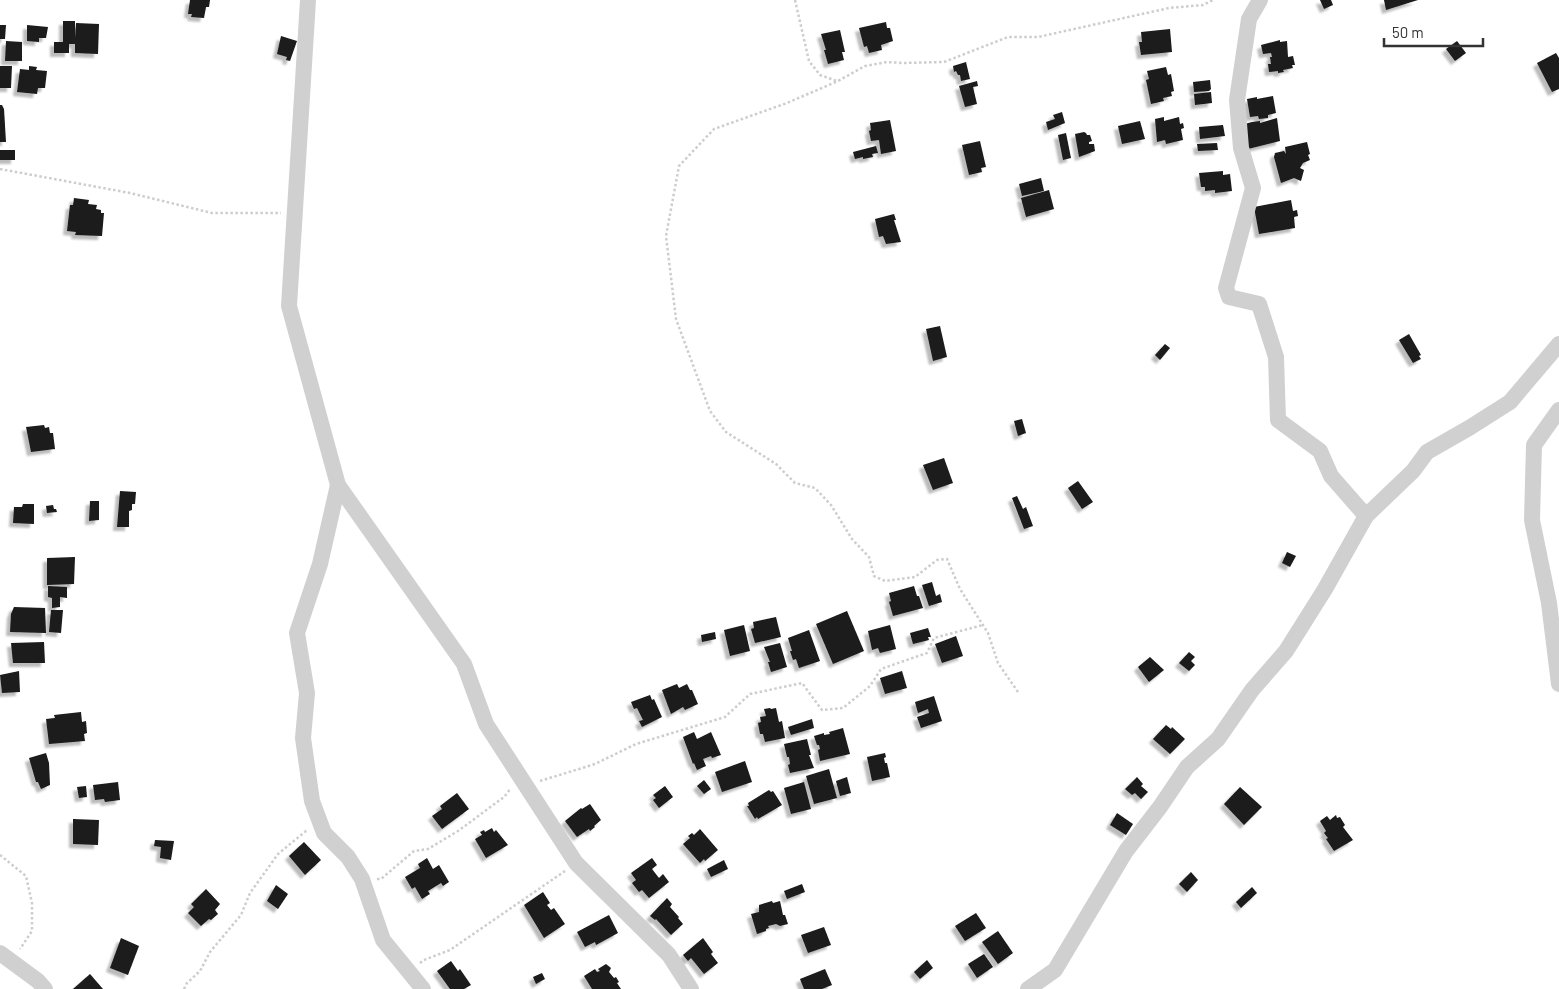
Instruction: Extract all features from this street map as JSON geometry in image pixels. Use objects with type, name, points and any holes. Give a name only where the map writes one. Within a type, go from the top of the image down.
[{"type":"street","points":[[308,0],[289,306],[338,485],[464,664],[486,724],[576,863],[670,955],[691,989]]},
{"type":"street","points":[[1260,0],[1250,19],[1237,100],[1241,148],[1253,188],[1226,288],[1229,297],[1259,304],[1276,357],[1278,420],[1320,452],[1331,476],[1366,516]]},
{"type":"street","points":[[1028,989],[1055,970],[1126,850],[1160,808],[1187,766],[1218,739],[1252,690],[1286,651],[1325,589],[1366,516],[1413,471],[1427,452],[1510,402],[1559,344]]},
{"type":"street","points":[[1559,410],[1534,445],[1532,520],[1549,603],[1559,684]]},
{"type":"street","points":[[338,485],[320,564],[297,633],[307,693],[302,738],[312,801],[324,832],[348,857],[362,879],[384,940],[423,989]]},
{"type":"street","points":[[6,957],[38,981],[45,989]]},
{"type":"path","points":[[795,0],[809,62],[820,75],[838,81]]},
{"type":"path","points":[[1018,692],[998,664],[988,633],[960,588],[947,559],[937,560],[915,577],[885,581],[874,576],[869,556],[852,539],[831,504],[815,488],[796,484],[776,464],[726,432],[710,411],[676,319],[666,236],[679,166],[714,129],[788,103],[838,81],[865,66],[887,62],[903,64],[944,62],[1008,37],[1038,37],[1169,8],[1203,5],[1213,0]]},
{"type":"path","points":[[0,169],[130,193],[212,214],[295,213]]},
{"type":"path","points":[[362,879],[382,879],[414,851],[428,849],[458,831],[504,797],[523,779],[556,776],[595,764],[636,744],[725,717],[750,694],[802,683],[822,710],[843,708],[870,686],[881,669],[927,653],[934,638],[983,625]]},
{"type":"path","points":[[184,989],[187,983],[200,971],[210,952],[241,915],[250,893],[278,854],[306,831],[324,832]]},
{"type":"path","points":[[0,855],[26,876],[32,903],[32,931],[6,957]]},
{"type":"path","points":[[411,973],[424,960],[450,950],[576,863]]},
{"type":"building","points":[[190,0],[210,0],[209,7],[206,7],[204,18],[191,17],[192,14],[188,14]]},
{"type":"building","points":[[1320,0],[1331,0],[1333,5],[1324,9]]},
{"type":"building","points":[[1384,0],[1418,0],[1386,10]]},
{"type":"building","points":[[63,21],[75,21],[75,38],[76,23],[99,24],[98,54],[75,53],[75,44],[69,44],[69,53],[54,53],[54,42],[63,42]]},
{"type":"building","points":[[886,22],[887,28],[890,28],[893,41],[881,45],[882,50],[869,53],[867,46],[864,47],[859,28]]},
{"type":"building","points":[[0,25],[6,25],[5,39],[0,39]]},
{"type":"building","points":[[27,25],[48,27],[46,38],[39,38],[39,42],[27,41]]},
{"type":"building","points":[[1170,29],[1172,52],[1141,55],[1139,42],[1142,42],[1141,32]]},
{"type":"building","points":[[840,30],[845,52],[842,52],[844,60],[828,64],[821,34]]},
{"type":"building","points":[[281,36],[297,41],[290,61],[286,60],[287,57],[277,54]]},
{"type":"building","points":[[1280,40],[1280,42],[1287,41],[1288,57],[1293,56],[1295,65],[1292,65],[1293,68],[1283,70],[1284,72],[1269,72],[1268,64],[1271,64],[1271,53],[1263,54],[1261,45]]},
{"type":"building","points":[[6,41],[22,42],[22,61],[5,61]]},
{"type":"building","points":[[1457,41],[1466,53],[1455,61],[1446,49]]},
{"type":"building","points":[[1556,53],[1559,58],[1559,89],[1552,92],[1537,63]]},
{"type":"building","points":[[966,62],[970,79],[961,81],[960,75],[956,71],[954,72],[953,66]]},
{"type":"building","points":[[0,66],[12,66],[11,88],[0,88]]},
{"type":"building","points":[[29,66],[37,67],[36,70],[47,71],[45,88],[38,88],[37,94],[17,92],[20,69],[29,70]]},
{"type":"building","points":[[1166,67],[1168,75],[1171,74],[1174,91],[1171,92],[1172,96],[1163,98],[1164,101],[1151,104],[1146,80],[1149,79],[1147,71]]},
{"type":"building","points":[[1210,80],[1211,89],[1209,91],[1194,92],[1193,82]]},
{"type":"building","points":[[977,81],[978,86],[973,87],[977,104],[965,107],[959,86]]},
{"type":"building","points":[[1211,92],[1212,103],[1195,105],[1194,94]]},
{"type":"building","points":[[1273,96],[1276,113],[1268,115],[1268,118],[1250,117],[1247,99]]},
{"type":"building","points":[[0,105],[4,109],[6,142],[0,142]]},
{"type":"building","points":[[1062,112],[1065,123],[1048,130],[1046,122],[1055,119],[1053,115]]},
{"type":"building","points":[[1164,117],[1164,121],[1179,117],[1180,124],[1183,123],[1184,128],[1181,129],[1183,140],[1166,144],[1165,140],[1157,142],[1155,119]]},
{"type":"building","points":[[1277,118],[1280,141],[1248,149],[1241,125],[1260,121],[1260,123]]},
{"type":"building","points":[[890,120],[896,151],[881,154],[879,140],[871,141],[870,123]]},
{"type":"building","points":[[1140,121],[1145,139],[1122,144],[1118,126]]},
{"type":"building","points":[[1223,125],[1225,136],[1200,139],[1199,127]]},
{"type":"building","points":[[1084,132],[1090,135],[1092,141],[1089,144],[1094,144],[1095,151],[1079,157],[1075,134]]},
{"type":"building","points":[[1066,133],[1071,158],[1063,160],[1058,135]]},
{"type":"building","points":[[980,141],[986,167],[981,168],[982,172],[969,175],[962,145]]},
{"type":"building","points":[[1307,142],[1310,160],[1303,163],[1300,168],[1304,170],[1301,181],[1294,178],[1281,183],[1274,157],[1275,153],[1284,151],[1286,154],[1285,147]]},
{"type":"building","points":[[1217,143],[1218,150],[1198,151],[1197,144]]},
{"type":"building","points":[[876,146],[878,153],[872,154],[873,157],[855,159],[853,152]]},
{"type":"building","points":[[0,150],[15,150],[15,160],[0,160]]},
{"type":"building","points":[[1223,171],[1223,175],[1230,174],[1232,191],[1215,193],[1215,190],[1205,191],[1205,187],[1201,187],[1199,173]]},
{"type":"building","points":[[1041,178],[1044,191],[1022,196],[1019,184]]},
{"type":"building","points":[[1049,190],[1054,209],[1026,217],[1021,198]]},
{"type":"building","points":[[74,198],[89,200],[88,204],[97,205],[96,209],[104,213],[102,236],[75,235],[76,232],[67,231],[70,205],[73,205]]},
{"type":"building","points":[[1291,200],[1293,211],[1297,210],[1298,216],[1294,217],[1295,228],[1259,234],[1254,207]]},
{"type":"building","points":[[894,214],[901,242],[886,244],[883,236],[879,237],[875,219]]},
{"type":"building","points":[[940,326],[947,357],[933,361],[926,329]]},
{"type":"building","points":[[1409,334],[1421,355],[1419,356],[1421,359],[1413,363],[1399,340]]},
{"type":"building","points":[[1165,344],[1170,348],[1160,360],[1155,355]]},
{"type":"building","points":[[1022,419],[1026,433],[1018,436],[1014,421]]},
{"type":"building","points":[[44,425],[45,428],[49,427],[50,433],[53,433],[55,449],[31,452],[26,427]]},
{"type":"building","points":[[944,458],[953,483],[933,490],[923,465]]},
{"type":"building","points":[[1078,481],[1093,502],[1082,509],[1068,488]]},
{"type":"building","points":[[120,491],[136,492],[135,504],[132,504],[132,510],[129,511],[129,527],[117,527]]},
{"type":"building","points":[[1017,496],[1023,509],[1026,507],[1033,526],[1024,529],[1012,498]]},
{"type":"building","points":[[90,501],[99,501],[99,520],[89,521]]},
{"type":"building","points":[[23,504],[34,504],[34,524],[13,523],[14,507],[22,507]]},
{"type":"building","points":[[53,505],[57,512],[47,513],[46,506]]},
{"type":"building","points":[[1287,552],[1296,556],[1290,567],[1282,563]]},
{"type":"building","points":[[75,557],[74,584],[47,585],[47,558]]},
{"type":"building","points":[[932,582],[936,596],[940,594],[942,602],[929,606],[922,585]]},
{"type":"building","points":[[48,586],[67,587],[67,598],[60,597],[60,607],[52,608],[52,598],[48,597]]},
{"type":"building","points":[[914,586],[923,608],[893,616],[889,602],[891,601],[889,593]]},
{"type":"building","points":[[14,607],[45,608],[46,633],[10,632],[11,614]]},
{"type":"building","points":[[51,610],[63,610],[61,633],[49,632]]},
{"type":"building","points":[[847,611],[864,651],[833,664],[816,624]]},
{"type":"building","points":[[776,617],[781,637],[755,643],[751,629],[754,628],[753,622]]},
{"type":"building","points":[[744,625],[750,651],[730,656],[724,630]]},
{"type":"building","points":[[890,625],[896,649],[880,653],[878,648],[872,650],[868,631]]},
{"type":"building","points":[[928,628],[931,637],[928,637],[929,640],[913,644],[910,633]]},
{"type":"building","points":[[809,630],[820,661],[799,668],[796,659],[793,660],[788,638]]},
{"type":"building","points":[[715,632],[716,639],[702,642],[701,635]]},
{"type":"building","points":[[956,636],[963,656],[942,663],[935,644]]},
{"type":"building","points":[[44,642],[45,663],[13,663],[11,643]]},
{"type":"building","points":[[780,643],[787,667],[771,672],[768,662],[770,662],[764,647]]},
{"type":"building","points":[[1189,652],[1195,657],[1191,661],[1195,665],[1189,671],[1179,663]]},
{"type":"building","points":[[1150,657],[1164,670],[1149,682],[1138,667]]},
{"type":"building","points":[[19,671],[20,692],[2,693],[0,675]]},
{"type":"building","points":[[902,671],[907,688],[885,694],[880,678]]},
{"type":"building","points":[[677,684],[679,688],[687,684],[698,704],[685,710],[683,707],[671,714],[662,690]]},
{"type":"building","points":[[650,695],[652,700],[654,699],[662,717],[642,727],[639,721],[643,720],[637,708],[634,709],[631,702]]},
{"type":"building","points":[[934,696],[942,721],[921,728],[917,717],[929,713],[928,709],[918,713],[915,702]]},
{"type":"building","points":[[776,708],[779,722],[782,721],[785,738],[765,742],[763,734],[760,734],[758,723],[761,722],[760,717],[766,716],[764,709]]},
{"type":"building","points":[[81,712],[82,722],[86,721],[87,733],[84,734],[85,741],[49,744],[46,719],[55,718],[54,715]]},
{"type":"building","points":[[812,719],[814,728],[791,735],[788,727]]},
{"type":"building","points":[[1166,725],[1171,729],[1172,727],[1185,739],[1170,754],[1153,739]]},
{"type":"building","points":[[843,728],[850,754],[820,761],[818,750],[820,749],[814,736],[824,733],[824,735],[830,734],[829,732]]},
{"type":"building","points":[[694,732],[697,739],[711,732],[721,755],[703,759],[706,766],[697,770],[683,737]]},
{"type":"building","points":[[807,739],[811,755],[809,755],[814,768],[790,773],[789,757],[787,757],[784,744]]},
{"type":"building","points":[[46,753],[49,763],[50,785],[41,789],[38,782],[36,782],[29,758]]},
{"type":"building","points":[[885,753],[885,763],[887,763],[890,777],[872,781],[867,757]]},
{"type":"building","points":[[745,761],[752,782],[722,792],[715,772]]},
{"type":"building","points":[[829,769],[837,798],[814,804],[806,776]]},
{"type":"building","points":[[847,777],[851,793],[840,796],[836,781]]},
{"type":"building","points":[[1137,777],[1143,784],[1141,786],[1148,792],[1141,799],[1135,793],[1132,795],[1125,789]]},
{"type":"building","points":[[704,780],[711,789],[704,794],[697,786]]},
{"type":"building","points":[[118,782],[120,800],[105,802],[104,799],[95,800],[93,785]]},
{"type":"building","points":[[804,782],[811,809],[791,814],[784,788]]},
{"type":"building","points":[[86,786],[87,797],[79,798],[77,787]]},
{"type":"building","points":[[665,786],[673,797],[659,808],[653,800],[656,798],[653,795]]},
{"type":"building","points":[[1240,787],[1262,807],[1244,825],[1224,804]]},
{"type":"building","points":[[769,790],[773,791],[782,805],[755,819],[747,806],[749,806],[748,803]]},
{"type":"building","points":[[457,793],[469,809],[442,829],[432,816],[442,809],[440,806]]},
{"type":"building","points":[[590,804],[601,820],[590,831],[589,829],[577,837],[565,821],[581,808]]},
{"type":"building","points":[[1117,813],[1133,824],[1126,835],[1110,825]]},
{"type":"building","points":[[1336,815],[1337,818],[1340,817],[1345,825],[1343,827],[1353,840],[1334,851],[1326,839],[1328,838],[1324,833],[1326,831],[1320,821],[1327,816],[1330,820]]},
{"type":"building","points":[[73,819],[99,820],[98,845],[73,844]]},
{"type":"building","points":[[492,828],[494,832],[496,830],[508,845],[486,858],[475,839],[482,835],[480,832],[484,830],[485,832]]},
{"type":"building","points":[[700,829],[718,850],[700,863],[683,844],[690,838],[688,836],[692,833],[694,835]]},
{"type":"building","points":[[155,840],[174,841],[171,860],[160,858],[161,847],[154,846]]},
{"type":"building","points":[[304,842],[321,860],[305,875],[289,856]]},
{"type":"building","points":[[427,858],[433,869],[439,865],[449,882],[443,886],[441,883],[428,891],[430,894],[422,899],[415,887],[412,889],[405,877],[420,868],[418,864]]},
{"type":"building","points":[[652,858],[657,865],[652,869],[659,878],[663,874],[669,882],[649,898],[642,890],[639,892],[632,883],[636,880],[631,873]]},
{"type":"building","points":[[724,860],[728,869],[711,877],[707,869]]},
{"type":"building","points":[[1191,872],[1198,880],[1187,892],[1179,884]]},
{"type":"building","points":[[802,884],[805,892],[787,899],[784,891]]},
{"type":"building","points":[[276,885],[288,894],[278,909],[267,901]]},
{"type":"building","points":[[1252,887],[1257,893],[1241,908],[1236,902]]},
{"type":"building","points":[[206,889],[220,904],[215,910],[218,914],[201,926],[188,913],[194,907],[191,904]]},
{"type":"building","points":[[543,892],[550,903],[547,905],[551,910],[554,908],[565,924],[544,938],[524,905]]},
{"type":"building","points":[[667,898],[672,904],[670,907],[683,924],[671,935],[656,919],[650,916]]},
{"type":"building","points":[[772,901],[773,903],[780,901],[783,915],[785,915],[788,924],[768,926],[769,928],[766,931],[757,934],[751,914],[759,912],[759,905]]},
{"type":"building","points":[[976,913],[986,928],[965,941],[955,926]]},
{"type":"building","points":[[609,915],[618,933],[596,945],[595,942],[585,947],[577,932]]},
{"type":"building","points":[[824,927],[831,945],[808,953],[801,935]]},
{"type":"building","points":[[998,931],[1013,953],[998,964],[982,942]]},
{"type":"building","points":[[121,938],[139,946],[128,975],[110,968]]},
{"type":"building","points":[[703,938],[718,963],[704,974],[691,958],[688,961],[683,955]]},
{"type":"building","points":[[984,954],[993,967],[977,978],[968,964]]},
{"type":"building","points":[[927,960],[933,968],[920,979],[914,972]]},
{"type":"building","points":[[451,961],[458,971],[460,969],[471,985],[464,989],[450,989],[437,971]]},
{"type":"building","points":[[606,964],[611,968],[609,972],[614,978],[616,977],[621,989],[592,989],[584,976],[595,969],[597,972],[600,971],[598,969]]},
{"type":"building","points":[[825,969],[832,985],[822,989],[804,989],[800,979]]},
{"type":"building","points":[[542,973],[545,979],[536,984],[533,977]]},
{"type":"building","points":[[90,974],[103,989],[73,989]]}]
